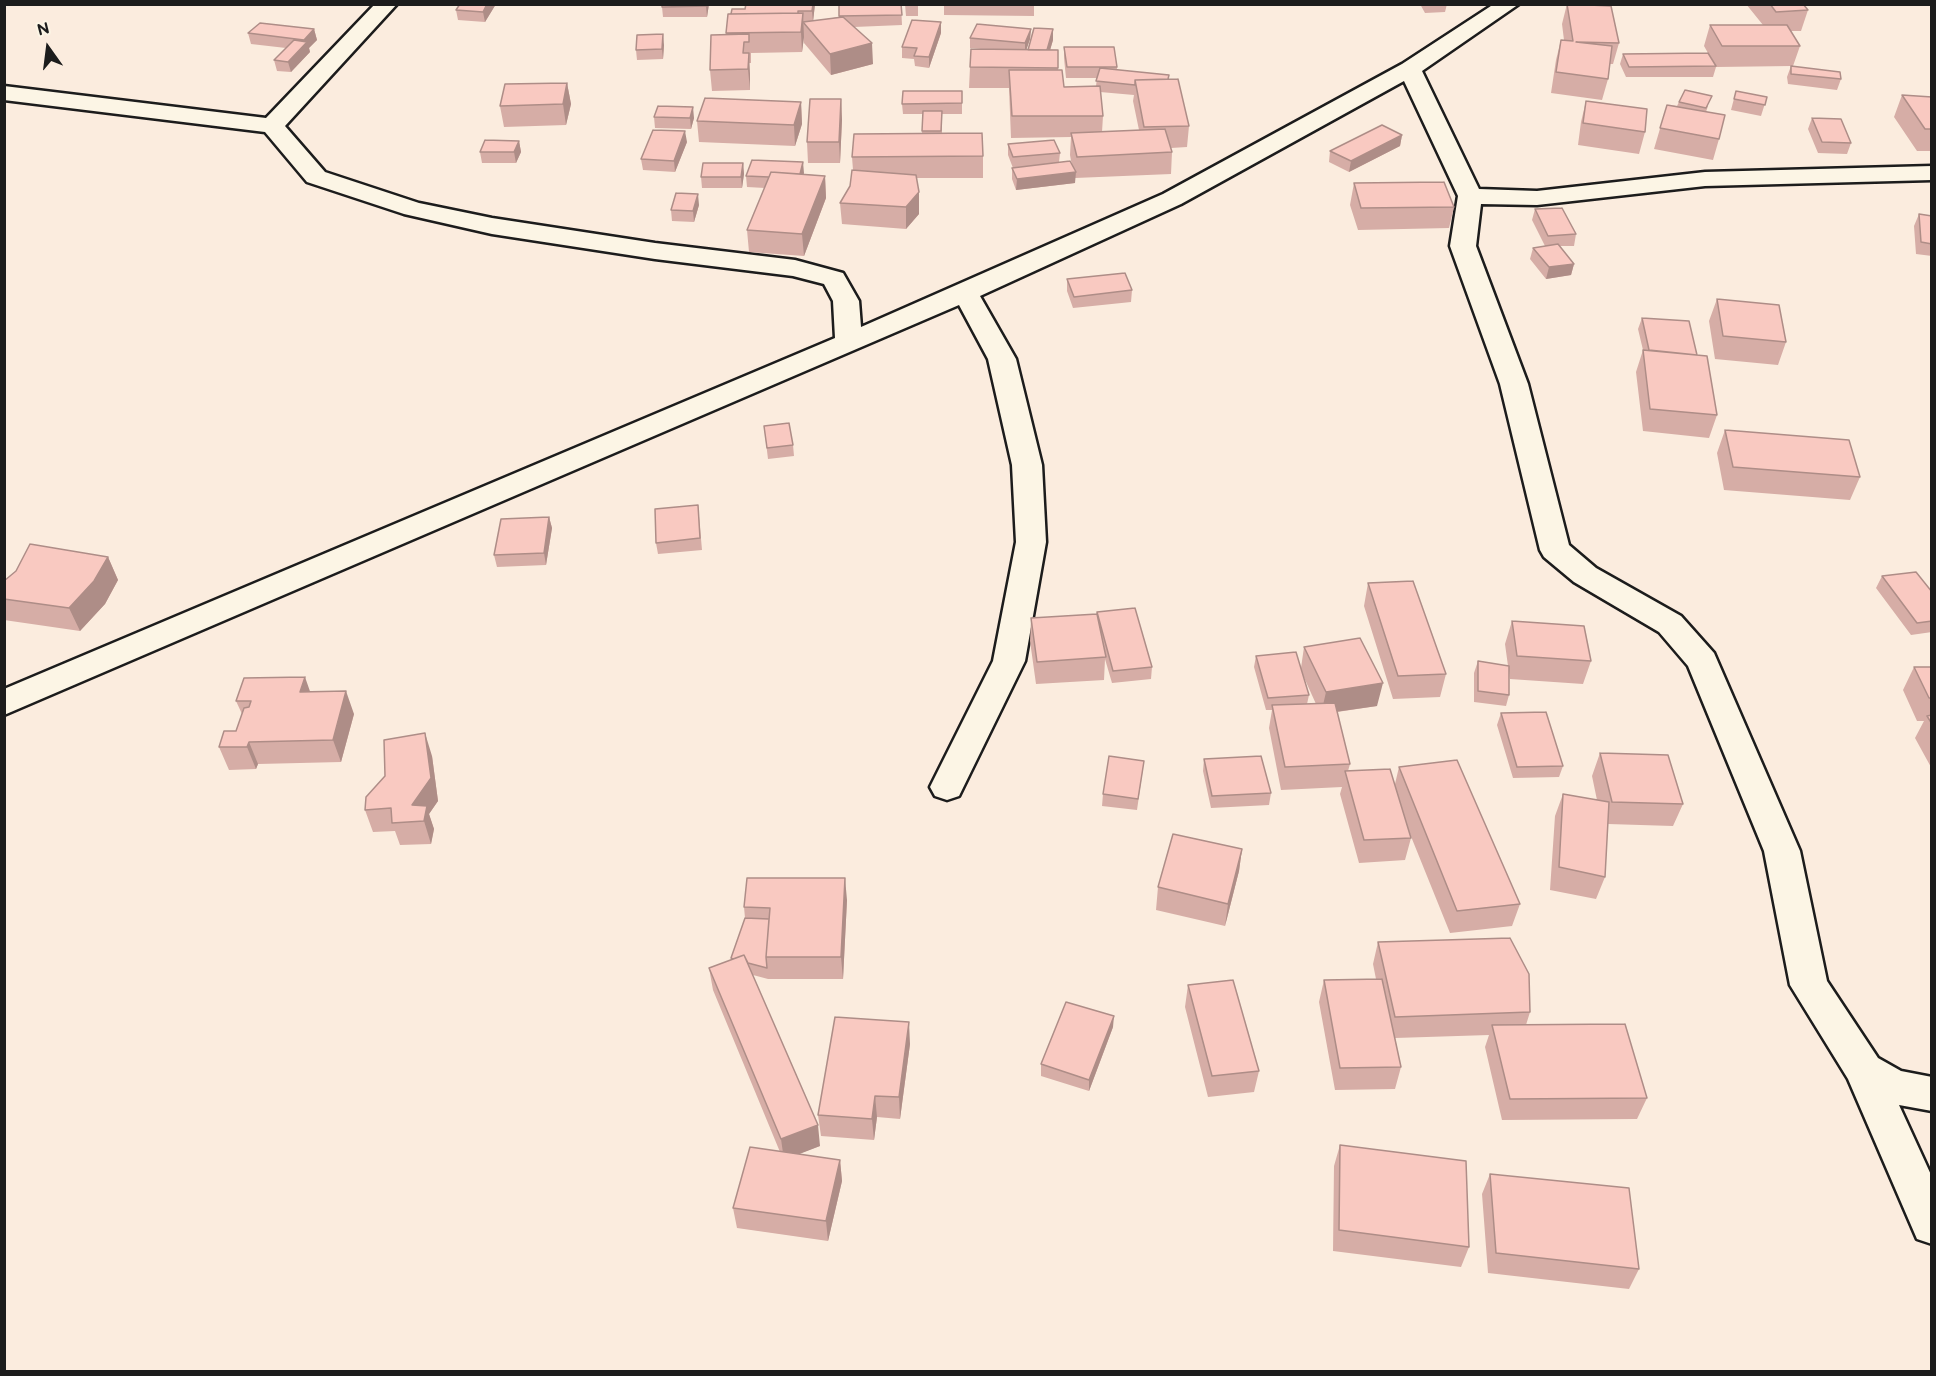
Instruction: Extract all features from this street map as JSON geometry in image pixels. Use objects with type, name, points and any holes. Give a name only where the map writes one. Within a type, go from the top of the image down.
[{"type":"street","points":[[272,126],[387,4]]},
{"type":"street","points":[[4,703],[965,293],[1172,198],[1410,69],[1509,4]]},
{"type":"street","points":[[1410,69],[1470,196],[1463,246],[1514,384],[1555,550],[1585,575],[1670,624],[1702,661],[1782,851],[1809,986],[1864,1070],[1932,1226]]},
{"type":"street","points":[[4,93],[272,126],[316,177],[413,209],[550,235],[655,251],[795,268],[834,279],[846,302],[849,342]]},
{"type":"street","points":[[1470,196],[1537,198],[1705,179],[1932,173]]},
{"type":"street","points":[[947,787],[1010,661],[1031,542],[1027,465],[1002,359],[965,293]]},
{"type":"street","points":[[1864,1070],[1894,1087],[1932,1094]]},
{"type":"building","points":[[460,4],[487,4],[483,12],[456,10]]},
{"type":"building","points":[[662,4],[707,4],[706,6],[662,7]]},
{"type":"building","points":[[746,4],[813,4],[812,11],[798,11],[798,13],[731,14],[732,9],[745,9]]},
{"type":"building","points":[[839,4],[901,4],[902,15],[839,16]]},
{"type":"building","points":[[944,4],[1034,4],[1034,5]]},
{"type":"building","points":[[1567,4],[1611,6],[1619,43],[1576,42],[1612,46],[1608,79],[1556,72],[1561,40],[1573,41]]},
{"type":"building","points":[[1770,4],[1803,4],[1808,10],[1776,12]]},
{"type":"building","points":[[803,13],[801,32],[726,33],[728,14]]},
{"type":"building","points":[[843,17],[872,43],[830,54],[803,22]]},
{"type":"building","points":[[912,20],[941,22],[929,57],[914,56],[917,48],[902,47]]},
{"type":"building","points":[[260,23],[314,29],[304,40],[248,33]]},
{"type":"building","points":[[977,24],[1031,29],[1025,43],[970,38]]},
{"type":"building","points":[[1710,25],[1787,25],[1800,46],[1722,46]]},
{"type":"building","points":[[1034,28],[1053,29],[1047,50],[1028,50]]},
{"type":"building","points":[[663,34],[662,49],[636,50],[637,35]]},
{"type":"building","points":[[749,34],[749,42],[744,42],[743,53],[749,53],[748,69],[710,70],[711,35]]},
{"type":"building","points":[[294,40],[307,42],[288,62],[274,60]]},
{"type":"building","points":[[1064,47],[1114,47],[1117,67],[1067,67]]},
{"type":"building","points":[[971,49],[1058,50],[1058,68],[970,67]]},
{"type":"building","points":[[1708,53],[1716,66],[1629,67],[1623,54]]},
{"type":"building","points":[[1791,66],[1840,72],[1841,79],[1791,74]]},
{"type":"building","points":[[1100,68],[1169,75],[1168,79],[1135,80],[1135,85],[1096,81]]},
{"type":"building","points":[[1009,70],[1062,70],[1064,87],[1100,86],[1103,116],[1012,116]]},
{"type":"building","points":[[1178,79],[1189,126],[1144,127],[1135,80]]},
{"type":"building","points":[[567,83],[563,104],[500,106],[505,84]]},
{"type":"building","points":[[1685,90],[1712,96],[1706,108],[1679,102]]},
{"type":"building","points":[[903,91],[962,91],[962,103],[902,104]]},
{"type":"building","points":[[1736,91],[1767,97],[1765,105],[1734,99]]},
{"type":"building","points":[[1902,95],[1932,97],[1932,129],[1925,129]]},
{"type":"building","points":[[705,98],[801,102],[794,125],[697,121]]},
{"type":"building","points":[[810,99],[841,99],[839,142],[807,142]]},
{"type":"building","points":[[1586,101],[1647,109],[1645,132],[1583,123]]},
{"type":"building","points":[[1667,105],[1725,115],[1719,139],[1660,128]]},
{"type":"building","points":[[658,106],[693,107],[690,118],[654,117]]},
{"type":"building","points":[[923,111],[942,111],[941,131],[922,131]]},
{"type":"building","points":[[1812,118],[1841,119],[1851,143],[1822,142]]},
{"type":"building","points":[[1382,125],[1402,135],[1351,161],[1330,151]]},
{"type":"building","points":[[1165,129],[1172,152],[1077,157],[1071,133]]},
{"type":"building","points":[[653,130],[685,131],[674,161],[641,159]]},
{"type":"building","points":[[982,133],[983,156],[852,157],[854,134]]},
{"type":"building","points":[[485,140],[519,141],[514,152],[480,152]]},
{"type":"building","points":[[1054,140],[1060,153],[1013,157],[1008,144]]},
{"type":"building","points":[[752,160],[803,162],[800,174],[771,172],[769,177],[746,176]]},
{"type":"building","points":[[1070,161],[1076,172],[1017,179],[1012,168]]},
{"type":"building","points":[[703,163],[743,163],[741,177],[701,177]]},
{"type":"building","points":[[852,170],[916,175],[919,192],[906,207],[840,203],[850,186]]},
{"type":"building","points":[[771,172],[825,176],[802,234],[747,230]]},
{"type":"building","points":[[1444,182],[1454,207],[1361,208],[1354,183]]},
{"type":"building","points":[[676,193],[698,194],[693,211],[671,210]]},
{"type":"building","points":[[1562,208],[1576,234],[1548,236],[1535,209]]},
{"type":"building","points":[[1919,214],[1932,216],[1932,244],[1921,242]]},
{"type":"building","points":[[1558,244],[1574,264],[1549,267],[1533,248]]},
{"type":"building","points":[[1125,273],[1132,290],[1074,297],[1067,279]]},
{"type":"building","points":[[1717,299],[1779,305],[1786,342],[1723,336]]},
{"type":"building","points":[[1642,318],[1689,321],[1697,355],[1649,350]]},
{"type":"building","points":[[1643,350],[1707,356],[1717,415],[1650,409]]},
{"type":"building","points":[[789,423],[793,445],[767,448],[764,426]]},
{"type":"building","points":[[1725,430],[1849,440],[1860,477],[1733,467]]},
{"type":"building","points":[[698,505],[700,538],[656,543],[655,509]]},
{"type":"building","points":[[549,517],[544,553],[494,555],[501,519]]},
{"type":"building","points":[[30,544],[108,557],[94,581],[69,608],[4,599],[4,581],[16,571]]},
{"type":"building","points":[[1916,572],[1932,592],[1932,621],[1917,623],[1882,576]]},
{"type":"building","points":[[1413,581],[1446,674],[1398,676],[1368,583]]},
{"type":"building","points":[[1135,608],[1152,667],[1113,671],[1097,612]]},
{"type":"building","points":[[1097,614],[1106,657],[1037,662],[1031,618]]},
{"type":"building","points":[[1512,621],[1584,626],[1591,661],[1517,656]]},
{"type":"building","points":[[1360,638],[1383,683],[1326,692],[1304,647]]},
{"type":"building","points":[[1296,652],[1309,695],[1268,698],[1256,656]]},
{"type":"building","points":[[1478,661],[1509,666],[1509,695],[1478,691]]},
{"type":"building","points":[[1914,667],[1932,667],[1932,698],[1929,698]]},
{"type":"building","points":[[305,677],[300,692],[346,691],[333,740],[249,742],[247,747],[219,747],[224,731],[236,731],[244,708],[249,707],[251,701],[236,701],[244,678]]},
{"type":"building","points":[[1335,703],[1350,764],[1285,767],[1272,705]]},
{"type":"building","points":[[1546,712],[1563,766],[1517,767],[1501,713]]},
{"type":"building","points":[[425,733],[431,778],[412,805],[427,806],[424,821],[392,823],[391,808],[365,810],[366,797],[385,776],[384,740]]},
{"type":"building","points":[[1600,753],[1668,755],[1683,804],[1612,802]]},
{"type":"building","points":[[1109,756],[1144,761],[1138,799],[1103,794]]},
{"type":"building","points":[[1261,756],[1271,793],[1212,796],[1204,759]]},
{"type":"building","points":[[1457,760],[1520,904],[1457,911],[1399,767]]},
{"type":"building","points":[[1390,769],[1411,838],[1364,840],[1345,771]]},
{"type":"building","points":[[1563,794],[1609,802],[1605,877],[1559,867]]},
{"type":"building","points":[[1173,834],[1242,849],[1228,904],[1158,887]]},
{"type":"building","points":[[747,878],[845,878],[841,957],[766,957],[770,908],[744,907]]},
{"type":"building","points":[[745,918],[769,919],[767,968],[748,963],[744,955],[731,958]]},
{"type":"building","points":[[1510,938],[1529,974],[1530,1012],[1395,1017],[1378,942]]},
{"type":"building","points":[[744,955],[818,1125],[781,1139],[709,968]]},
{"type":"building","points":[[1382,979],[1401,1067],[1340,1068],[1324,980]]},
{"type":"building","points":[[1233,980],[1259,1071],[1212,1076],[1188,985]]},
{"type":"building","points":[[1066,1002],[1114,1016],[1089,1080],[1041,1064]]},
{"type":"building","points":[[835,1017],[909,1022],[899,1097],[875,1096],[872,1119],[818,1115]]},
{"type":"building","points":[[1625,1024],[1647,1098],[1510,1099],[1492,1025]]},
{"type":"building","points":[[1340,1145],[1466,1161],[1469,1247],[1339,1230]]},
{"type":"building","points":[[750,1147],[840,1160],[826,1221],[733,1208]]},
{"type":"building","points":[[1490,1174],[1629,1188],[1639,1269],[1496,1253]]}]
